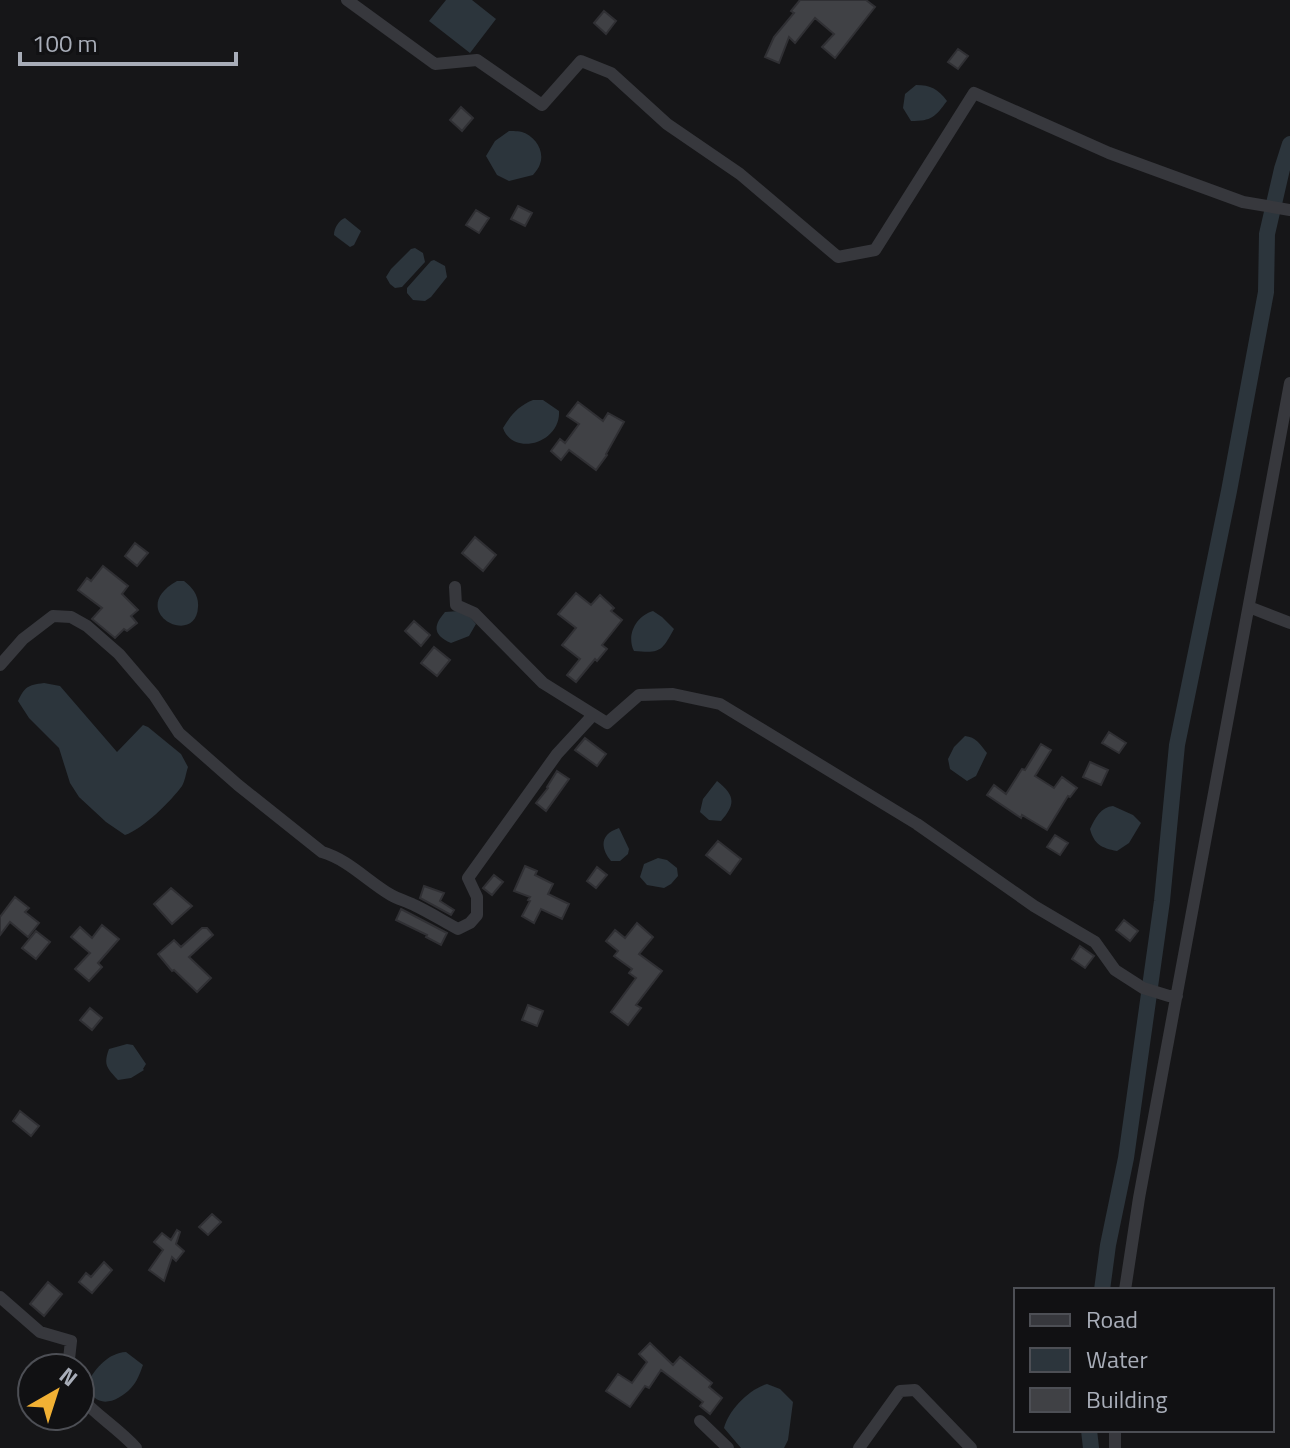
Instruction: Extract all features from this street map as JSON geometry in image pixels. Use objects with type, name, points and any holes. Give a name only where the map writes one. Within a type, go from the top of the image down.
[{"type":"street","points":[[347,0],[435,64],[477,60],[542,105],[581,61],[611,73],[667,124],[740,174],[838,257],[875,250],[974,93],[1109,153],[1243,202],[1290,210]]},
{"type":"street","points":[[1125,1288],[1173,996],[1290,383]]},
{"type":"street","points":[[455,587],[456,605],[474,613],[543,683],[607,723],[639,695],[673,694],[720,704],[917,824],[1034,906],[1095,942],[1115,970],[1143,988],[1173,996]]},
{"type":"street","points":[[1249,607],[1290,623]]},
{"type":"street","points":[[0,665],[23,639],[53,616],[80,621],[119,654],[154,695],[179,733],[238,785],[322,852],[348,864],[393,897],[415,905],[458,929],[477,915],[477,897],[468,878],[557,754],[593,715]]},
{"type":"street","points":[[0,1297],[40,1332],[71,1341],[70,1352]]},
{"type":"street","points":[[859,1448],[900,1391],[915,1390],[971,1448]]},
{"type":"street","points":[[96,1414],[136,1448]]},
{"type":"street","points":[[700,1421],[728,1448]]},
{"type":"water","points":[[446,0],[472,0],[496,19],[470,53],[429,21]]},
{"type":"water","points":[[916,85],[934,88],[947,101],[932,117],[911,121],[903,108],[905,94]]},
{"type":"water","points":[[509,131],[527,134],[538,145],[541,159],[533,175],[509,181],[497,175],[486,156],[495,141]]},
{"type":"water","points":[[345,218],[361,231],[350,247],[334,235],[337,225]]},
{"type":"water","points":[[415,248],[423,253],[425,262],[402,287],[395,288],[386,277]]},
{"type":"water","points":[[434,260],[445,266],[447,277],[431,297],[425,301],[413,300],[407,288]]},
{"type":"water","points":[[533,400],[543,400],[559,411],[558,422],[545,438],[526,444],[516,442],[508,437],[503,428],[515,411]]},
{"type":"water","points":[[177,581],[184,581],[198,599],[194,619],[186,625],[167,621],[160,613],[158,604],[163,592]]},
{"type":"water","points":[[459,611],[476,624],[469,636],[451,643],[438,634],[438,622],[445,612]]},
{"type":"water","points":[[653,611],[674,629],[659,649],[634,651],[631,639],[634,627],[642,617]]},
{"type":"water","points":[[44,683],[60,686],[117,752],[143,725],[181,754],[188,767],[182,786],[164,807],[140,827],[125,835],[79,797],[70,783],[59,748],[29,718],[18,701],[27,688]]},
{"type":"water","points":[[965,736],[975,739],[987,753],[976,776],[967,781],[950,769],[948,759]]},
{"type":"water","points":[[717,781],[731,800],[729,810],[721,821],[709,820],[700,812],[703,799]]},
{"type":"water","points":[[1113,806],[1133,815],[1141,823],[1129,843],[1117,851],[1099,844],[1090,829],[1102,811]]},
{"type":"water","points":[[619,828],[629,849],[628,854],[620,861],[611,861],[604,842],[608,834]]},
{"type":"water","points":[[658,858],[667,860],[677,868],[678,876],[664,888],[647,885],[640,877],[644,864]]},
{"type":"water","points":[[133,1045],[146,1064],[144,1070],[131,1078],[118,1080],[107,1066],[107,1054],[109,1049]]},
{"type":"water","points":[[126,1352],[143,1365],[135,1383],[125,1393],[112,1401],[100,1401],[96,1398],[96,1371],[108,1358]]},
{"type":"water","points":[[767,1384],[780,1389],[793,1402],[788,1440],[784,1448],[741,1448],[724,1428],[746,1396]]},
{"type":"building","points":[[800,0],[866,0],[875,7],[835,58],[822,47],[834,34],[815,18],[795,43],[789,37],[779,63],[765,57],[774,37],[794,13],[791,11]]},
{"type":"building","points":[[604,11],[616,21],[606,34],[594,23]]},
{"type":"building","points":[[958,49],[968,56],[958,69],[948,62]]},
{"type":"building","points":[[461,107],[473,118],[462,131],[450,120]]},
{"type":"building","points":[[518,206],[532,213],[525,226],[511,219]]},
{"type":"building","points":[[476,210],[489,218],[479,233],[466,225]]},
{"type":"building","points":[[578,402],[603,421],[608,413],[624,422],[596,470],[569,450],[561,460],[551,451],[560,439],[565,443],[579,424],[567,416]]},
{"type":"building","points":[[475,537],[496,555],[483,571],[462,553]]},
{"type":"building","points":[[135,543],[148,553],[137,566],[125,556]]},
{"type":"building","points":[[103,566],[128,586],[122,594],[138,610],[131,616],[137,623],[115,638],[92,619],[102,608],[78,590],[87,578],[91,581]]},
{"type":"building","points":[[576,593],[591,605],[600,595],[622,620],[602,645],[607,649],[576,682],[567,675],[580,659],[562,645],[576,628],[558,614]]},
{"type":"building","points":[[414,621],[430,635],[421,646],[405,631]]},
{"type":"building","points":[[434,647],[450,660],[437,676],[421,663]]},
{"type":"building","points":[[1109,732],[1126,743],[1119,753],[1102,743]]},
{"type":"building","points":[[585,738],[606,754],[597,766],[575,750]]},
{"type":"building","points":[[1041,744],[1051,750],[1035,776],[1054,788],[1062,777],[1077,788],[1068,796],[1047,830],[1022,815],[1021,818],[987,795],[994,785],[1006,794]]},
{"type":"building","points":[[1090,762],[1108,770],[1101,785],[1083,777]]},
{"type":"building","points":[[557,771],[569,779],[546,811],[536,803]]},
{"type":"building","points":[[1055,835],[1068,843],[1060,855],[1047,847]]},
{"type":"building","points":[[718,841],[741,859],[730,874],[706,855]]},
{"type":"building","points":[[525,866],[553,884],[548,894],[569,904],[562,919],[541,909],[534,923],[522,916],[530,897],[514,891]]},
{"type":"building","points":[[597,867],[607,875],[596,888],[587,881]]},
{"type":"building","points":[[494,875],[503,882],[492,895],[483,888]]},
{"type":"building","points":[[424,886],[444,893],[440,901],[454,910],[451,915],[420,898]]},
{"type":"building","points":[[171,888],[192,906],[172,924],[154,904]]},
{"type":"building","points":[[15,897],[29,908],[25,912],[39,923],[28,937],[10,922],[0,935],[0,917]]},
{"type":"building","points":[[401,909],[447,933],[441,945],[396,920]]},
{"type":"building","points":[[1124,920],[1138,931],[1130,941],[1116,930]]},
{"type":"building","points":[[637,923],[653,937],[639,954],[662,971],[636,1005],[641,1008],[628,1025],[611,1012],[636,978],[629,973],[632,969],[614,956],[618,951],[606,941],[615,930],[625,938]]},
{"type":"building","points":[[102,925],[119,939],[98,963],[102,967],[89,981],[75,969],[90,953],[71,937],[80,927],[92,938]]},
{"type":"building","points":[[202,928],[207,928],[213,935],[189,957],[211,978],[197,992],[172,971],[158,954],[174,940],[181,947]]},
{"type":"building","points":[[36,931],[50,942],[36,959],[22,948]]},
{"type":"building","points":[[1080,946],[1094,956],[1085,968],[1072,959]]},
{"type":"building","points":[[528,1005],[543,1011],[537,1026],[522,1020]]},
{"type":"building","points":[[90,1008],[102,1018],[92,1030],[80,1020]]},
{"type":"building","points":[[20,1111],[39,1126],[31,1136],[13,1121]]},
{"type":"building","points":[[212,1214],[221,1222],[208,1235],[199,1227]]},
{"type":"building","points":[[177,1230],[180,1232],[176,1244],[184,1251],[176,1261],[172,1257],[164,1281],[149,1270],[163,1250],[154,1242],[162,1233],[171,1240]]},
{"type":"building","points":[[104,1262],[112,1270],[92,1293],[79,1282],[86,1273],[91,1277]]},
{"type":"building","points":[[48,1282],[62,1294],[44,1316],[30,1304]]},
{"type":"building","points":[[650,1343],[673,1365],[680,1357],[712,1383],[709,1387],[722,1398],[710,1414],[700,1406],[703,1402],[661,1370],[630,1407],[606,1391],[618,1374],[632,1383],[647,1362],[639,1354]]},
{"type":"waterway","points":[[1102,1288],[1126,1158],[1162,901],[1177,745],[1266,292],[1267,234],[1290,144]]},
{"type":"waterway","points":[[1089,1432],[1091,1448]]}]
